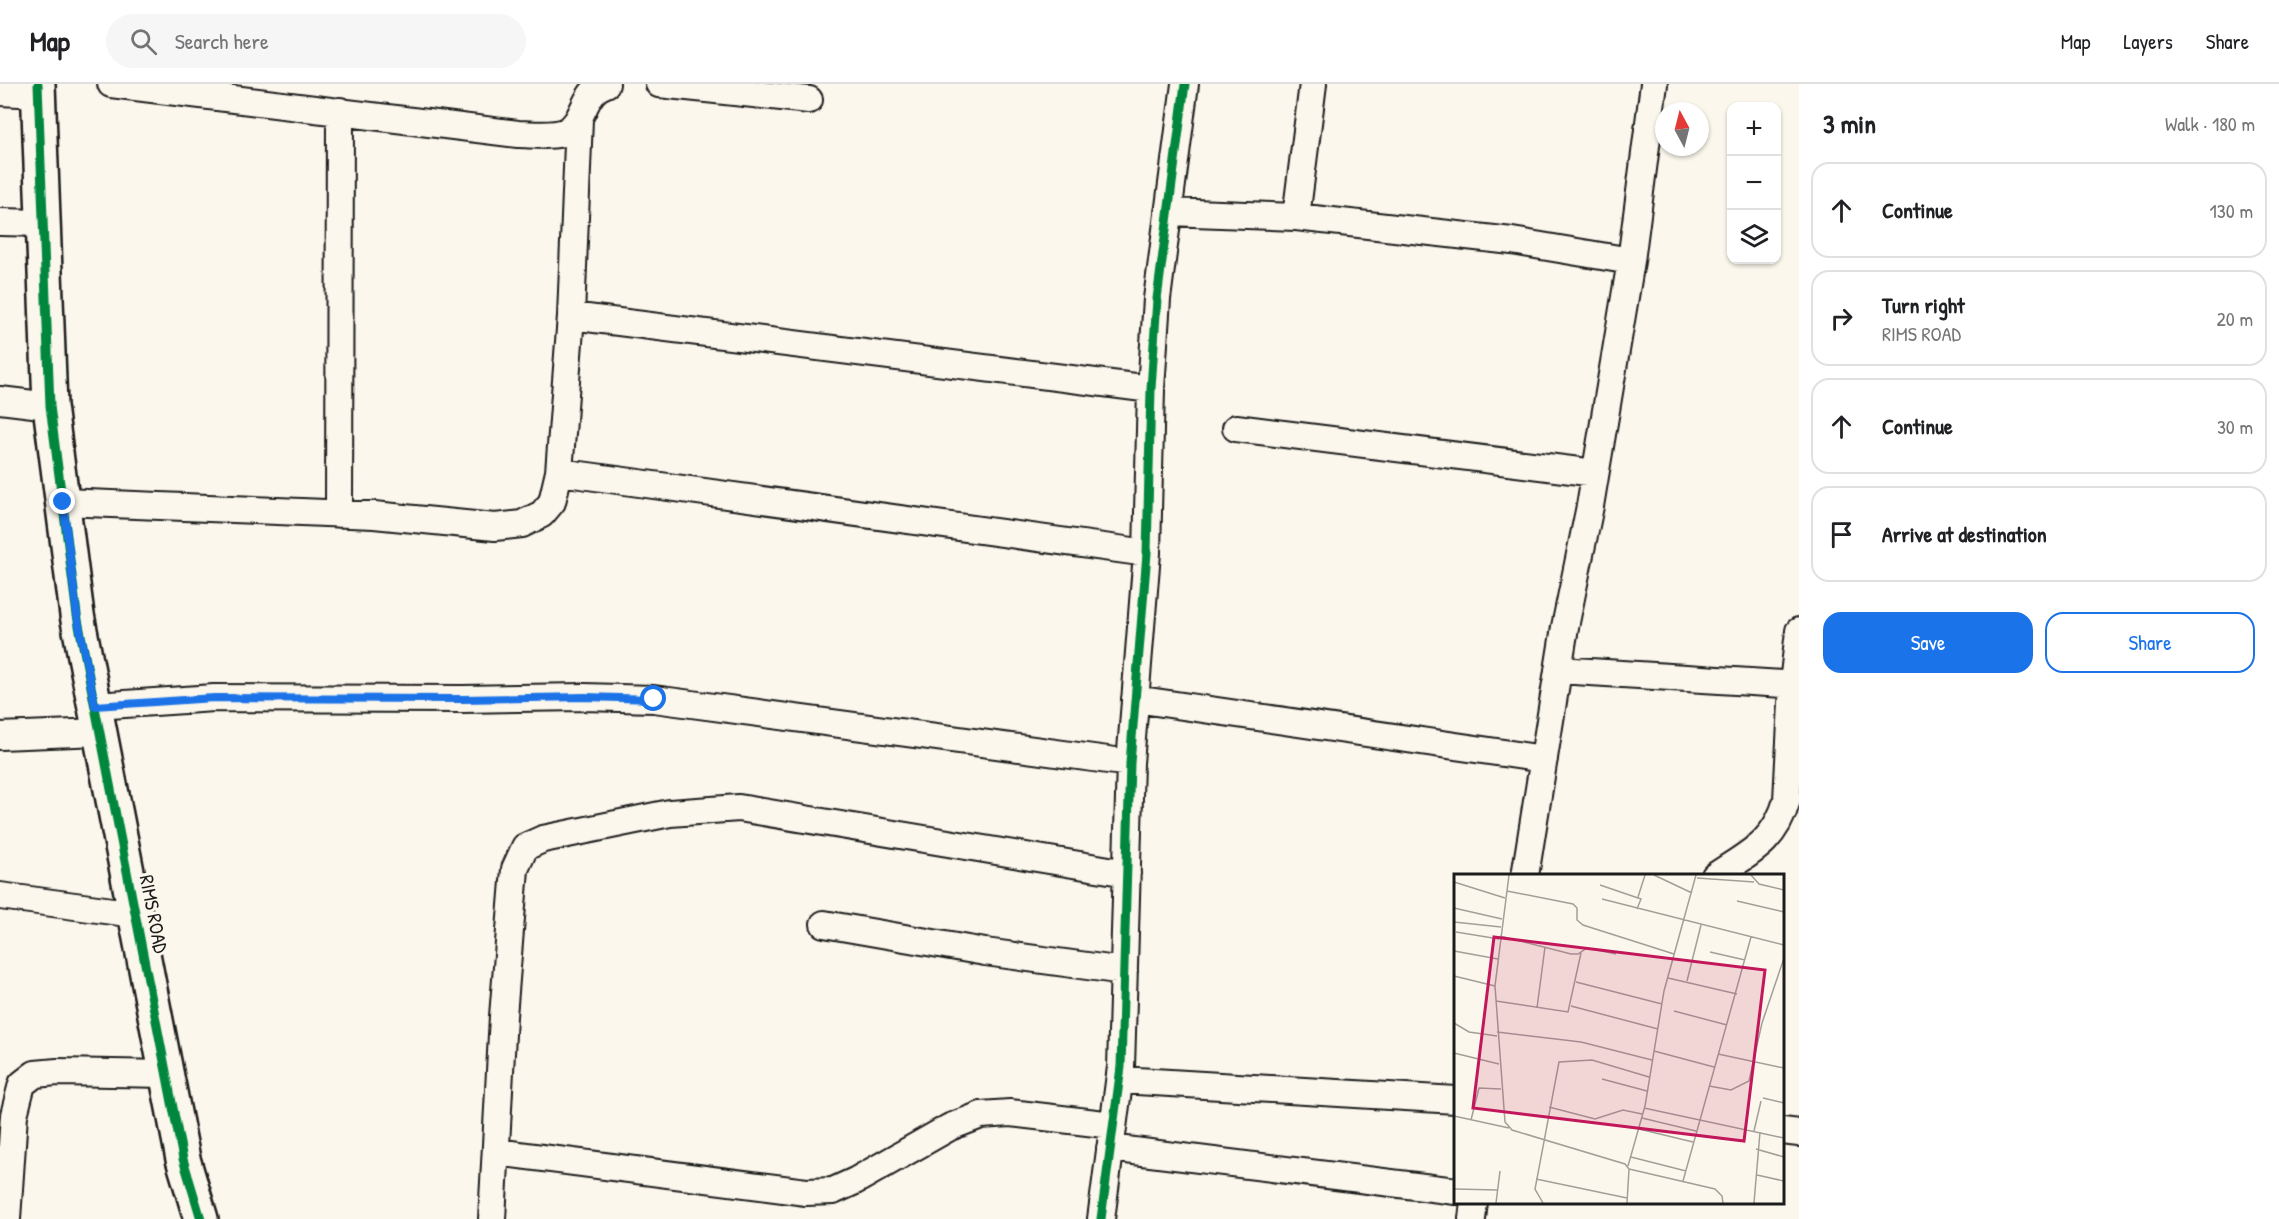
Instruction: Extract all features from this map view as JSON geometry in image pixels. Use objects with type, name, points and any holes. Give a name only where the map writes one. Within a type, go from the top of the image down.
[{"type":"street","points":[[111,84],[518,134],[565,132],[579,119]]},
{"type":"street","points":[[63,502],[339,513],[495,527],[522,524],[542,514],[552,502],[559,472],[571,316],[579,119],[588,98],[606,84]]},
{"type":"street","points":[[659,84],[809,100]]},
{"type":"street","points":[[1101,1219],[1120,1080],[1130,763],[1147,553],[1151,389],[1157,299],[1185,84]]},
{"type":"street","points":[[1296,217],[1313,84]]},
{"type":"street","points":[[1525,874],[1558,670],[1595,473],[1631,261],[1654,84]]},
{"type":"street","points":[[0,92],[39,89]]},
{"type":"street","name":"RIMS ROAD","points":[[39,89],[50,406],[77,615],[183,1159],[201,1219]]},
{"type":"street","points":[[339,513],[340,111]]},
{"type":"street","points":[[1168,212],[1296,217],[1512,241],[1631,261]]},
{"type":"street","points":[[0,222],[43,224]]},
{"type":"street","points":[[571,316],[1151,389]]},
{"type":"street","points":[[0,400],[50,406]]},
{"type":"street","points":[[1236,428],[1595,473]]},
{"type":"street","points":[[559,472],[1147,553]]},
{"type":"street","points":[[1718,874],[1764,843],[1782,819],[1787,800],[1799,631]]},
{"type":"street","points":[[1558,670],[1796,685]]},
{"type":"street","points":[[0,736],[214,698],[585,697],[654,699],[1130,763]]},
{"type":"street","points":[[1135,699],[1544,759]]},
{"type":"street","points":[[492,1219],[515,869],[525,847],[543,839],[670,813],[739,808],[1126,873]]},
{"type":"street","points":[[0,896],[135,914]]},
{"type":"street","points":[[824,924],[985,952],[1124,971]]},
{"type":"street","points":[[7,1219],[14,1115],[22,1084],[35,1074],[57,1072],[167,1074]]},
{"type":"street","points":[[1120,1080],[1454,1100]]},
{"type":"street","points":[[496,1152],[806,1192],[832,1191],[855,1181],[950,1127],[981,1115],[1010,1113],[1112,1136],[1454,1191]]},
{"type":"street","points":[[1784,1131],[1799,1133]]},
{"type":"street","points":[[1472,1219],[1474,1204]]},
{"type":"cycle path","points":[[38,84],[50,406],[77,615],[183,1159],[201,1219]]},
{"type":"cycle path","points":[[1101,1219],[1121,1067],[1130,763],[1147,553],[1151,389],[1157,299],[1185,84]]},
{"type":"route","points":[[63,502],[77,615],[95,706],[214,698],[585,697],[654,699]]}]
